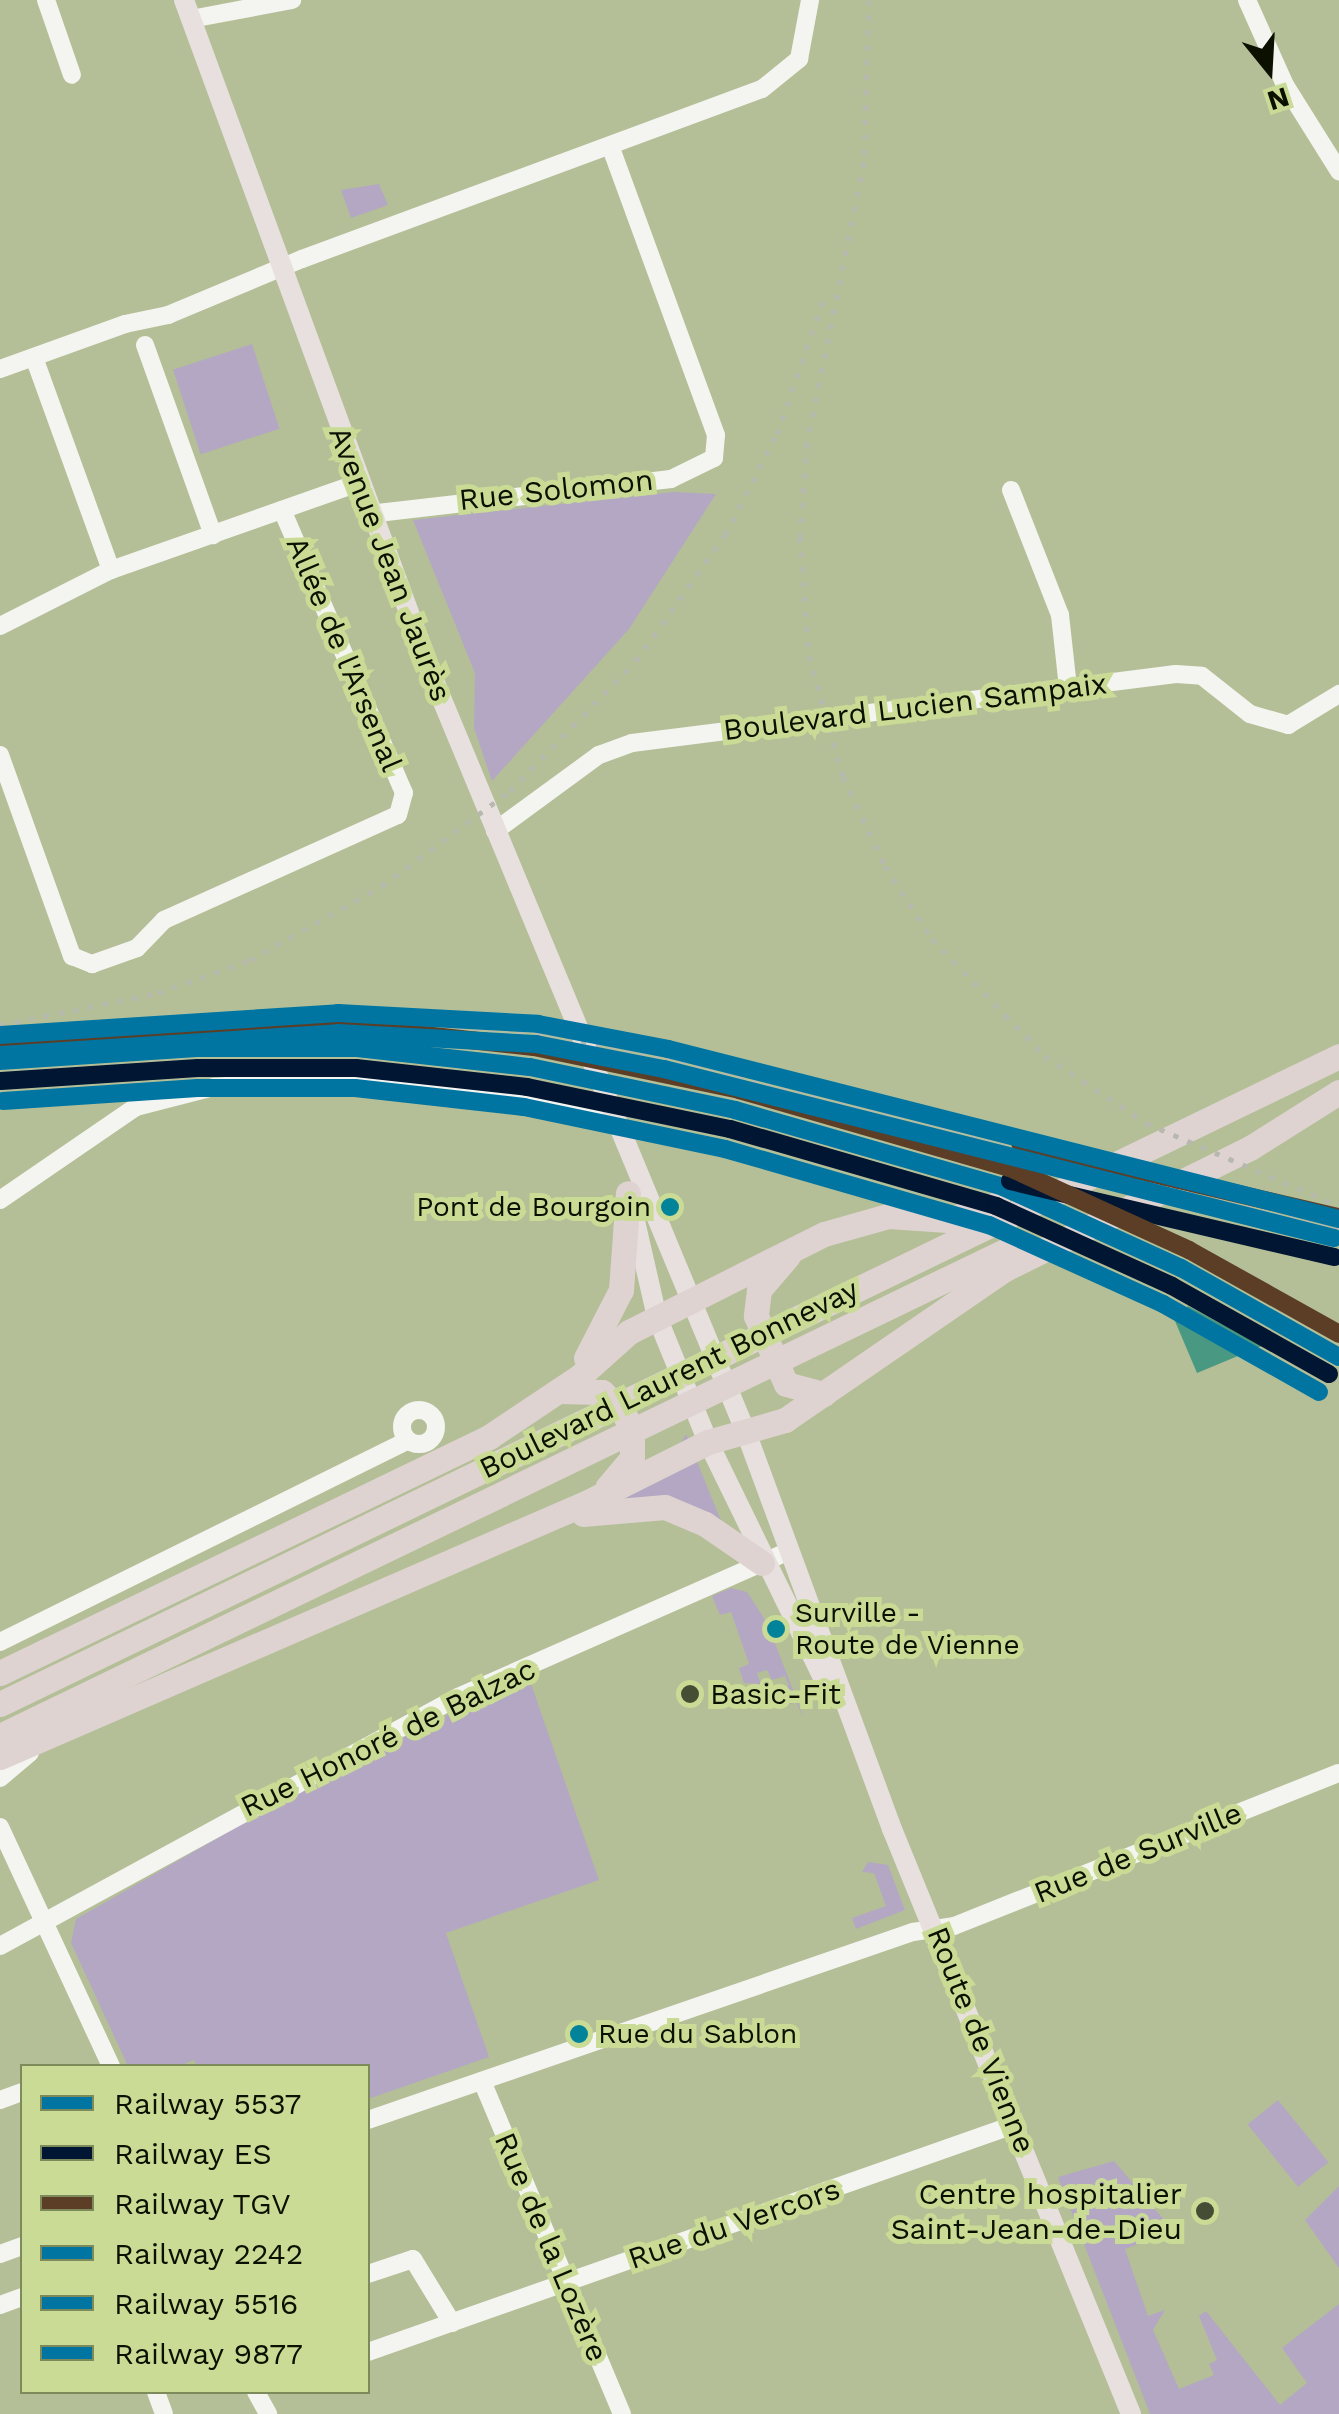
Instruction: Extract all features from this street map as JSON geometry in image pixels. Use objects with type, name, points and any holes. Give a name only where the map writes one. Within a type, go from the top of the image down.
[{"type":"highway","name":"Boulevard Laurent Bonnevay","points":[[0,1704],[840,1296],[990,1215],[1081,1181],[1339,1056]]},
{"type":"highway","name":"Boulevard Laurent Bonnevay","points":[[0,1736],[852,1325],[1242,1144],[1339,1091]]},
{"type":"highway","points":[[556,1392],[597,1344],[618,1300],[629,1250],[628,1193]]},
{"type":"highway","points":[[0,1673],[518,1420],[656,1317],[795,1248],[867,1220],[948,1220],[990,1215]]},
{"type":"highway","points":[[0,1757],[588,1502],[708,1442],[746,1435],[785,1420],[1046,1238]]},
{"type":"highway","points":[[795,1248],[759,1290],[756,1316],[786,1384],[824,1394]]},
{"type":"highway","points":[[556,1392],[592,1390],[612,1397],[632,1429],[628,1467],[588,1502]]},
{"type":"highway","points":[[525,1528],[608,1508],[665,1507],[705,1524],[762,1563]]},
{"type":"main road","name":"Avenue Jean Jaurès","points":[[188,9],[369,514],[612,1121]]},
{"type":"main road","name":"Route de Vienne","points":[[612,1121],[656,1317],[762,1563],[851,1723]]},
{"type":"main road","name":"Route de Vienne","points":[[612,1121],[746,1435],[851,1723],[1131,2414]]},
{"type":"street","points":[[46,0],[72,75]]},
{"type":"street","points":[[188,9],[292,0]]},
{"type":"street","points":[[0,369],[168,315],[784,77],[807,42],[810,0]]},
{"type":"street","points":[[1247,0],[1285,85],[1339,171]]},
{"type":"street","name":"Rue Solomon","points":[[369,514],[672,478],[709,465],[716,435],[610,146]]},
{"type":"street","points":[[144,346],[212,534]]},
{"type":"street","points":[[34,357],[111,570]]},
{"type":"street","name":"Allée de l'Arsenal","points":[[0,626],[111,570],[358,483]]},
{"type":"street","points":[[1011,490],[1060,615],[1068,687]]},
{"type":"street","name":"Allée de l'Arsenal","points":[[0,755],[72,956],[92,964],[138,948],[164,920],[398,815],[404,792],[282,510]]},
{"type":"street","name":"Boulevard Lucien Sampaix","points":[[494,829],[617,747],[1068,687],[1202,676],[1250,714],[1288,725],[1339,694]]},
{"type":"street","points":[[0,1200],[136,1107],[214,1087],[358,1076],[538,1098],[612,1121]]},
{"type":"street","points":[[408,1440],[404,1420],[417,1410],[433,1417],[435,1434]]},
{"type":"street","points":[[0,1642],[408,1440],[423,1444],[435,1434],[466,1439],[518,1420]]},
{"type":"street","name":"Rue Honoré de Balzac","points":[[0,1946],[458,1697],[786,1552]]},
{"type":"street","points":[[0,1778],[34,1750],[132,1697]]},
{"type":"street","name":"Rue de Surville","points":[[370,2119],[937,1929],[1339,1774]]},
{"type":"street","points":[[0,1827],[46,1921],[105,2064]]},
{"type":"street","name":"Rue de la Lozère","points":[[482,2080],[622,2414]]},
{"type":"street","name":"Rue du Vercors","points":[[370,2351],[1016,2124]]},
{"type":"street","points":[[370,2273],[413,2259],[452,2323]]},
{"type":"shaded area","points":[[379,184],[388,205],[351,218],[341,190]]},
{"type":"shaded area","points":[[252,344],[280,429],[201,454],[173,370]]},
{"type":"shaded area","points":[[674,492],[716,494],[629,629],[492,781],[474,728],[475,673],[413,520]]},
{"type":"shaded area","points":[[686,1434],[723,1526],[619,1498],[669,1464]]},
{"type":"shaded area","points":[[731,1588],[747,1592],[767,1623],[804,1718],[796,1702],[785,1706],[794,1698],[790,1689],[779,1690],[789,1686],[785,1676],[772,1680],[767,1670],[757,1673],[761,1684],[744,1683],[739,1668],[749,1664],[731,1612],[720,1615],[712,1596]]},
{"type":"shaded area","points":[[529,1678],[599,1880],[446,1933],[489,2057],[370,2098],[370,2064],[196,2064],[194,2060],[184,2064],[127,2064],[71,1943],[76,1919],[375,1748]]},
{"type":"shaded area","points":[[868,1862],[888,1865],[905,1910],[856,1929],[852,1918],[886,1906],[874,1873],[862,1872]]},
{"type":"shaded area","points":[[1278,2100],[1328,2162],[1298,2187],[1248,2125]]},
{"type":"shaded area","points":[[1114,2161],[1165,2221],[1153,2226],[1157,2237],[1125,2249],[1148,2316],[1165,2310],[1153,2330],[1179,2389],[1214,2375],[1209,2364],[1217,2360],[1199,2316],[1206,2311],[1280,2405],[1307,2383],[1282,2348],[1339,2304],[1339,2414],[1150,2414],[1058,2177]]},
{"type":"shaded area","points":[[1339,2186],[1339,2268],[1305,2220]]},
{"type":"water","points":[[1188,1306],[1262,1346],[1197,1373],[1175,1321]]},
{"type":"railway","points":[[869,0],[864,162],[807,443],[800,537],[809,656],[843,777],[885,866],[932,939],[1045,1056],[1146,1123],[1339,1206]]},
{"type":"railway","points":[[0,1025],[158,993],[250,960],[382,886],[510,791],[636,661],[725,535],[777,434],[823,301]]},
{"type":"railway","points":[[0,1043],[339,1020],[537,1032],[666,1057],[1339,1228]]},
{"type":"rail line","name":"2242","points":[[0,1035],[338,1013],[538,1024],[668,1049],[1339,1219]]},
{"type":"rail line","name":"TGV","points":[[0,1041],[196,1028],[359,1028],[534,1047],[739,1090],[1010,1168],[1189,1250],[1339,1334]]},
{"type":"rail line","name":"5516","points":[[1,1055],[338,1033],[536,1044],[664,1069],[1334,1238]]},
{"type":"rail line","name":"5537","points":[[0,1061],[197,1048],[357,1048],[530,1067],[735,1110],[1003,1187],[1181,1268],[1339,1357]]},
{"type":"rail line","name":"ES","points":[[1,1081],[198,1068],[356,1068],[527,1087],[730,1129],[996,1206],[1172,1286],[1329,1374]]},
{"type":"rail line","name":"9877","points":[[3,1101],[198,1088],[355,1088],[524,1107],[725,1149],[989,1225],[1163,1304],[1319,1392]]},
{"type":"rail line","name":"TGV","points":[[1020,1143],[1339,1217]]},
{"type":"rail line","name":"ES","points":[[1010,1181],[1334,1257]]},
{"type":"place","name":"Pont de Bourgoin","points":[[670,1207]]},
{"type":"place","name":"Surville - Route de Vienne","points":[[776,1629]]},
{"type":"place","name":"Basic-Fit","points":[[690,1694]]},
{"type":"place","name":"Rue du Sablon","points":[[579,2034]]},
{"type":"place","name":"Centre hospitalier Saint-Jean-de-Dieu","points":[[1205,2211]]}]
